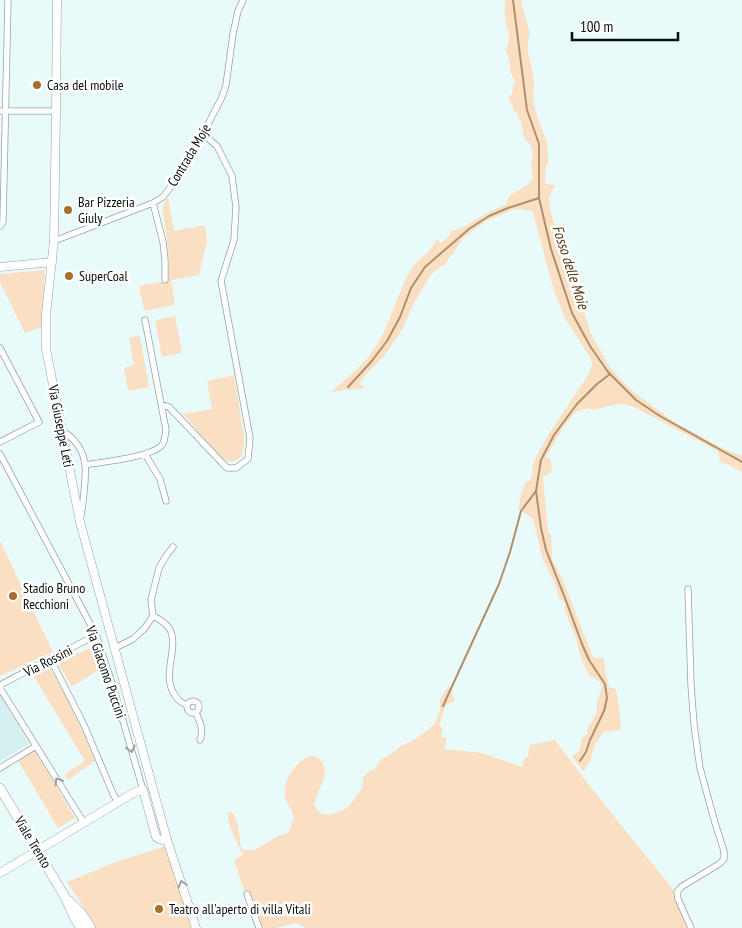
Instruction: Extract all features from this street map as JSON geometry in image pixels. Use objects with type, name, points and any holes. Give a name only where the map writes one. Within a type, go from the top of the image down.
[{"type":"main road","name":"Via Giuseppe Leti","points":[[57,0],[54,241],[46,314],[46,349],[80,522],[167,840],[196,928]]},
{"type":"main road","points":[[0,267],[52,262]]},
{"type":"main road","name":"Viale Trento","points":[[0,788],[65,897],[81,928]]},
{"type":"main road","points":[[0,873],[135,792],[143,790],[156,837],[159,840],[167,840]]},
{"type":"main road","name":"Viale Trento","points":[[65,897],[81,913],[90,928]]},
{"type":"street","points":[[0,226],[3,222],[3,112],[8,0]]},
{"type":"street","name":"Contrada Moje","points":[[54,241],[153,204],[172,185],[222,98],[226,85],[233,34],[238,11],[243,0]]},
{"type":"street","points":[[3,112],[56,111]]},
{"type":"street","points":[[161,404],[169,407],[227,468],[236,468],[248,459],[250,438],[221,281],[234,240],[236,208],[232,176],[217,146],[203,134]]},
{"type":"street","points":[[153,204],[165,260],[165,280]]},
{"type":"street","points":[[86,465],[145,454],[156,450],[164,443],[166,430],[145,320]]},
{"type":"street","points":[[0,348],[39,422],[0,442]]},
{"type":"street","points":[[62,431],[68,434],[75,442],[86,465],[84,503],[80,522]]},
{"type":"street","name":"Via Giacomo Puccini","points":[[0,454],[96,636],[112,683],[143,790]]},
{"type":"street","points":[[145,454],[160,479],[166,501]]},
{"type":"street","points":[[115,648],[133,639],[144,629],[153,616],[151,600],[159,568],[173,547]]},
{"type":"street","points":[[688,589],[694,725],[700,768],[724,851],[724,859],[719,864],[681,887],[677,892],[690,928]]},
{"type":"street","points":[[153,616],[163,621],[172,635],[169,678],[171,688],[176,698],[188,705]]},
{"type":"street","name":"Via Rossini","points":[[0,686],[96,636]]},
{"type":"street","points":[[51,660],[84,725],[118,802]]},
{"type":"street","points":[[0,686],[84,823]]},
{"type":"street","points":[[192,701],[198,703],[199,708],[196,713],[189,712],[187,709],[192,701]]},
{"type":"street","points":[[196,713],[202,728],[200,740]]},
{"type":"street","points":[[0,768],[36,746]]},
{"type":"street","points":[[247,894],[259,928]]},
{"type":"shaded area","points":[[505,0],[522,0],[530,33],[528,52],[534,79],[534,105],[547,143],[548,162],[545,171],[545,184],[555,185],[549,199],[550,210],[572,286],[585,315],[590,332],[608,364],[635,393],[673,421],[720,447],[742,456],[742,472],[728,464],[721,463],[716,450],[632,406],[619,404],[578,411],[564,426],[546,457],[551,460],[552,471],[543,477],[547,522],[549,534],[551,534],[552,560],[562,578],[593,657],[603,658],[609,687],[616,689],[621,722],[620,730],[604,732],[595,744],[590,761],[584,772],[572,757],[579,751],[582,738],[587,734],[588,728],[596,714],[602,686],[599,681],[588,674],[580,655],[576,638],[564,608],[565,603],[558,596],[556,586],[543,560],[533,519],[518,509],[524,485],[532,477],[533,463],[545,440],[588,375],[592,365],[591,359],[566,320],[553,288],[533,212],[515,209],[486,221],[464,237],[445,264],[431,274],[413,305],[402,330],[385,355],[362,379],[360,383],[365,388],[331,392],[356,370],[377,345],[410,271],[437,239],[441,243],[450,235],[451,231],[463,227],[506,204],[513,193],[526,186],[533,179],[531,168],[533,152],[524,137],[521,121],[509,99],[515,82],[506,51],[509,36],[505,14]]},
{"type":"shaded area","points":[[168,198],[174,231],[205,225],[207,241],[199,275],[171,280],[175,305],[144,311],[139,286],[167,281],[169,261],[162,211],[164,203]]},
{"type":"shaded area","points":[[45,270],[42,327],[25,333],[0,282],[0,274]]},
{"type":"shaded area","points":[[175,316],[182,353],[162,357],[155,320]]},
{"type":"shaded area","points":[[140,336],[149,387],[128,391],[124,368],[134,365],[129,338]]},
{"type":"shaded area","points":[[234,375],[244,442],[243,452],[240,457],[230,462],[219,456],[183,414],[212,409],[207,381]]},
{"type":"shaded area","name":"Stadio Bruno Recchioni","points":[[0,541],[53,652],[0,676]]},
{"type":"shaded area","points":[[96,645],[104,666],[71,686],[59,664]]},
{"type":"shaded area","points":[[49,666],[74,711],[95,761],[68,780],[65,774],[85,761],[33,675]]},
{"type":"shaded area","points":[[449,686],[455,701],[446,705],[439,725],[443,729],[441,737],[447,738],[444,749],[482,753],[522,767],[525,757],[528,756],[530,745],[555,740],[676,893],[676,899],[687,928],[304,928],[301,925],[295,924],[276,928],[262,928],[254,901],[252,901],[248,890],[244,891],[234,860],[243,855],[231,828],[228,812],[232,812],[236,820],[241,847],[244,850],[254,850],[289,832],[294,816],[287,804],[286,782],[297,765],[312,756],[317,757],[321,761],[325,771],[314,805],[319,812],[325,815],[346,809],[362,788],[364,776],[377,766],[380,760],[412,741],[435,723],[440,711],[440,699]]},
{"type":"shaded area","points":[[0,694],[29,744],[0,761]]},
{"type":"shaded area","points":[[34,749],[75,818],[58,828],[17,759]]},
{"type":"shaded area","points":[[166,846],[192,928],[97,928],[67,882],[116,862]]},
{"type":"waterway","name":"Fosso delle Moie","points":[[513,0],[527,110],[539,144],[539,198],[551,249],[572,313],[590,346],[608,372],[636,400],[660,416],[742,462]]},
{"type":"waterway","points":[[348,387],[387,341],[400,317],[411,288],[425,267],[469,229],[489,216],[539,198]]},
{"type":"waterway","points":[[580,761],[586,752],[604,711],[607,698],[605,684],[589,660],[546,550],[536,491],[541,460],[554,435],[577,404],[610,374]]},
{"type":"waterway","points":[[443,706],[499,584],[521,511],[536,491]]},
{"type":"place","name":"Casa del mobile","points":[[37,85]]},
{"type":"place","name":"Bar Pizzeria Giuly","points":[[68,210]]},
{"type":"place","name":"SuperCoal","points":[[69,276]]},
{"type":"place","name":"Stadio Bruno Recchioni","points":[[13,596]]},
{"type":"place","name":"Teatro all'aperto di villa Vitali","points":[[159,909]]}]
